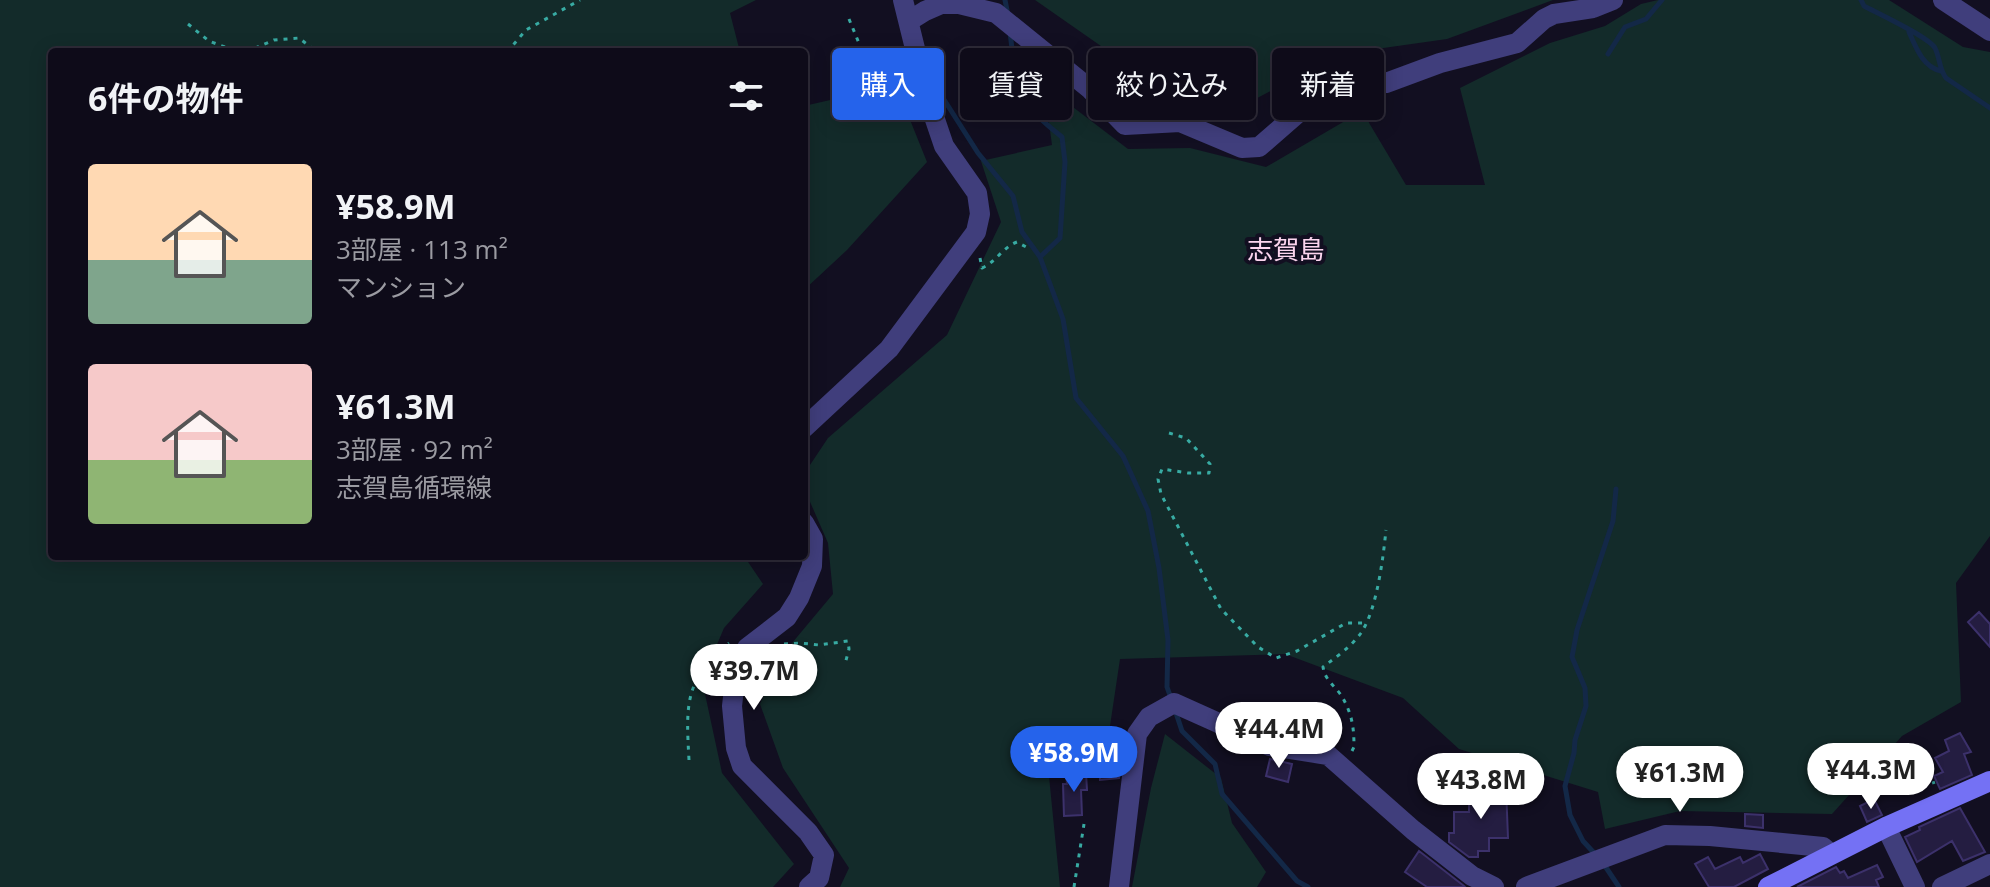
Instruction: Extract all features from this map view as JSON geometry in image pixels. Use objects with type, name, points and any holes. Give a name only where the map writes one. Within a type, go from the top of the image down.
[{"type":"main road","points":[[1768,887],[1886,827],[1990,781]]},
{"type":"street","points":[[903,0],[915,48]]},
{"type":"street","points":[[909,21],[941,4],[959,4],[996,13],[1090,89],[1125,125],[1180,122],[1242,148],[1259,147],[1313,100],[1344,82],[1365,79],[1386,83],[1440,63],[1517,43],[1554,14],[1593,8],[1613,0]]},
{"type":"street","points":[[1943,0],[1990,31]]},
{"type":"street","points":[[808,424],[889,349],[976,232],[980,214],[977,193],[944,146],[936,120]]},
{"type":"street","points":[[808,530],[813,539],[812,566],[799,598],[787,617],[747,648],[736,672],[732,706],[736,748],[742,766],[808,832],[824,855],[819,878],[809,887]]},
{"type":"street","points":[[1119,887],[1137,734],[1149,717],[1174,703],[1270,746],[1328,755],[1425,839],[1472,876],[1494,887]]},
{"type":"street","points":[[1886,827],[1915,887]]},
{"type":"street","points":[[1526,887],[1665,835],[1710,836],[1823,847],[1831,854]]},
{"type":"street","points":[[1942,887],[1990,864]]},
{"type":"path","points":[[510,48],[526,30],[580,0]]},
{"type":"path","points":[[849,19],[861,48]]},
{"type":"path","points":[[188,24],[209,41],[227,48]]},
{"type":"path","points":[[255,48],[274,40],[299,38],[312,48]]},
{"type":"path","points":[[1169,433],[1186,438],[1198,449],[1210,464],[1209,473],[1162,469],[1158,479],[1161,494],[1221,609],[1258,647],[1276,658],[1297,651],[1346,623],[1365,623]]},
{"type":"path","points":[[1340,767],[1354,747],[1354,722],[1340,693],[1325,677],[1323,667],[1362,632],[1377,590],[1386,530]]},
{"type":"path","points":[[689,760],[688,703],[700,671],[731,642],[743,640],[766,646],[848,641],[845,664]]},
{"type":"path","points":[[1923,753],[1942,803]]},
{"type":"path","points":[[1074,887],[1084,824]]},
{"type":"green space","points":[[0,0],[756,0],[730,13],[739,48],[48,48],[48,560],[747,560],[763,584],[724,628],[702,680],[722,773],[794,864],[773,887],[0,887]]},
{"type":"green space","points":[[1035,0],[1553,0],[1447,39],[1383,48],[1272,48],[1272,90],[1256,99],[1256,48],[1104,48]]},
{"type":"green space","points":[[1658,0],[1889,0],[1963,47],[1990,52],[1990,536],[1956,583],[1961,702],[1902,736],[1832,814],[1680,811],[1605,829],[1598,792],[1459,749],[1403,698],[1285,654],[1120,659],[1107,746],[1046,746],[1060,887],[840,887],[849,868],[783,768],[760,704],[782,655],[833,594],[828,543],[808,497],[808,468],[828,438],[947,335],[1001,222],[981,161],[1052,145],[1049,120],[1072,120],[1072,106],[1128,149],[1190,148],[1266,167],[1347,120],[1367,120],[1406,185],[1485,185],[1460,88],[1550,43],[1605,26],[1641,4]]},
{"type":"green space","points":[[832,100],[832,120],[910,120],[927,162],[847,250],[808,286],[808,105]]},
{"type":"green space","points":[[1165,734],[1221,778],[1232,823],[1266,872],[1257,887],[1132,887]]},
{"type":"building","points":[[1979,612],[1990,624],[1990,647],[1968,622]]},
{"type":"building","points":[[1960,733],[1971,752],[1964,754],[1972,775],[1940,789],[1934,776],[1943,772],[1935,758],[1949,751],[1945,740]]},
{"type":"building","points":[[1117,740],[1121,759],[1119,778],[1100,780],[1100,763],[1108,763],[1104,743]]},
{"type":"building","points":[[1270,759],[1292,764],[1288,782],[1266,776]]},
{"type":"building","points":[[1086,773],[1087,790],[1081,790],[1082,815],[1064,816],[1063,784],[1067,784],[1066,774]]},
{"type":"building","points":[[1506,787],[1508,838],[1489,838],[1489,851],[1478,851],[1478,857],[1469,857],[1449,842],[1449,833],[1454,833],[1454,812],[1469,812],[1469,788]]},
{"type":"building","points":[[1874,799],[1882,815],[1867,822],[1860,806]]},
{"type":"building","points":[[1960,808],[1985,852],[1963,861],[1952,841],[1917,862],[1905,837]]},
{"type":"building","points":[[1745,814],[1763,815],[1763,828],[1745,826]]},
{"type":"building","points":[[1419,851],[1465,887],[1427,887],[1405,872]]},
{"type":"building","points":[[1760,854],[1768,869],[1734,887],[1709,887],[1695,864],[1708,857],[1715,869],[1740,857],[1743,863]]},
{"type":"building","points":[[1877,865],[1883,877],[1876,880],[1879,887],[1797,887],[1836,867],[1840,873],[1844,871],[1848,878]]},
{"type":"waterway","points":[[1005,0],[1008,15]]},
{"type":"waterway","points":[[1608,54],[1625,27],[1646,19],[1662,0]]},
{"type":"waterway","points":[[1861,0],[1864,6],[1931,43],[1946,78],[1990,108]]},
{"type":"waterway","points":[[1010,32],[1021,92],[1035,113],[1062,137],[1065,162],[1060,238],[1040,257]]},
{"type":"waterway","points":[[1909,32],[1925,61],[1941,71]]},
{"type":"waterway","points":[[944,100],[978,153],[1013,196],[1022,232],[1040,257],[1063,319],[1076,398],[1123,456],[1148,511],[1159,568],[1168,640],[1167,687],[1172,701]]},
{"type":"waterway","points":[[1596,855],[1583,841],[1570,815],[1565,786],[1586,706],[1585,688],[1572,657],[1577,630],[1613,521],[1616,489]]},
{"type":"waterway","points":[[1175,710],[1182,731],[1215,764],[1222,794],[1297,881],[1308,887]]},
{"type":"waterway","points":[[1603,863],[1619,887]]},
{"type":"district","name":"志賀島","points":[[1286,250]]}]
